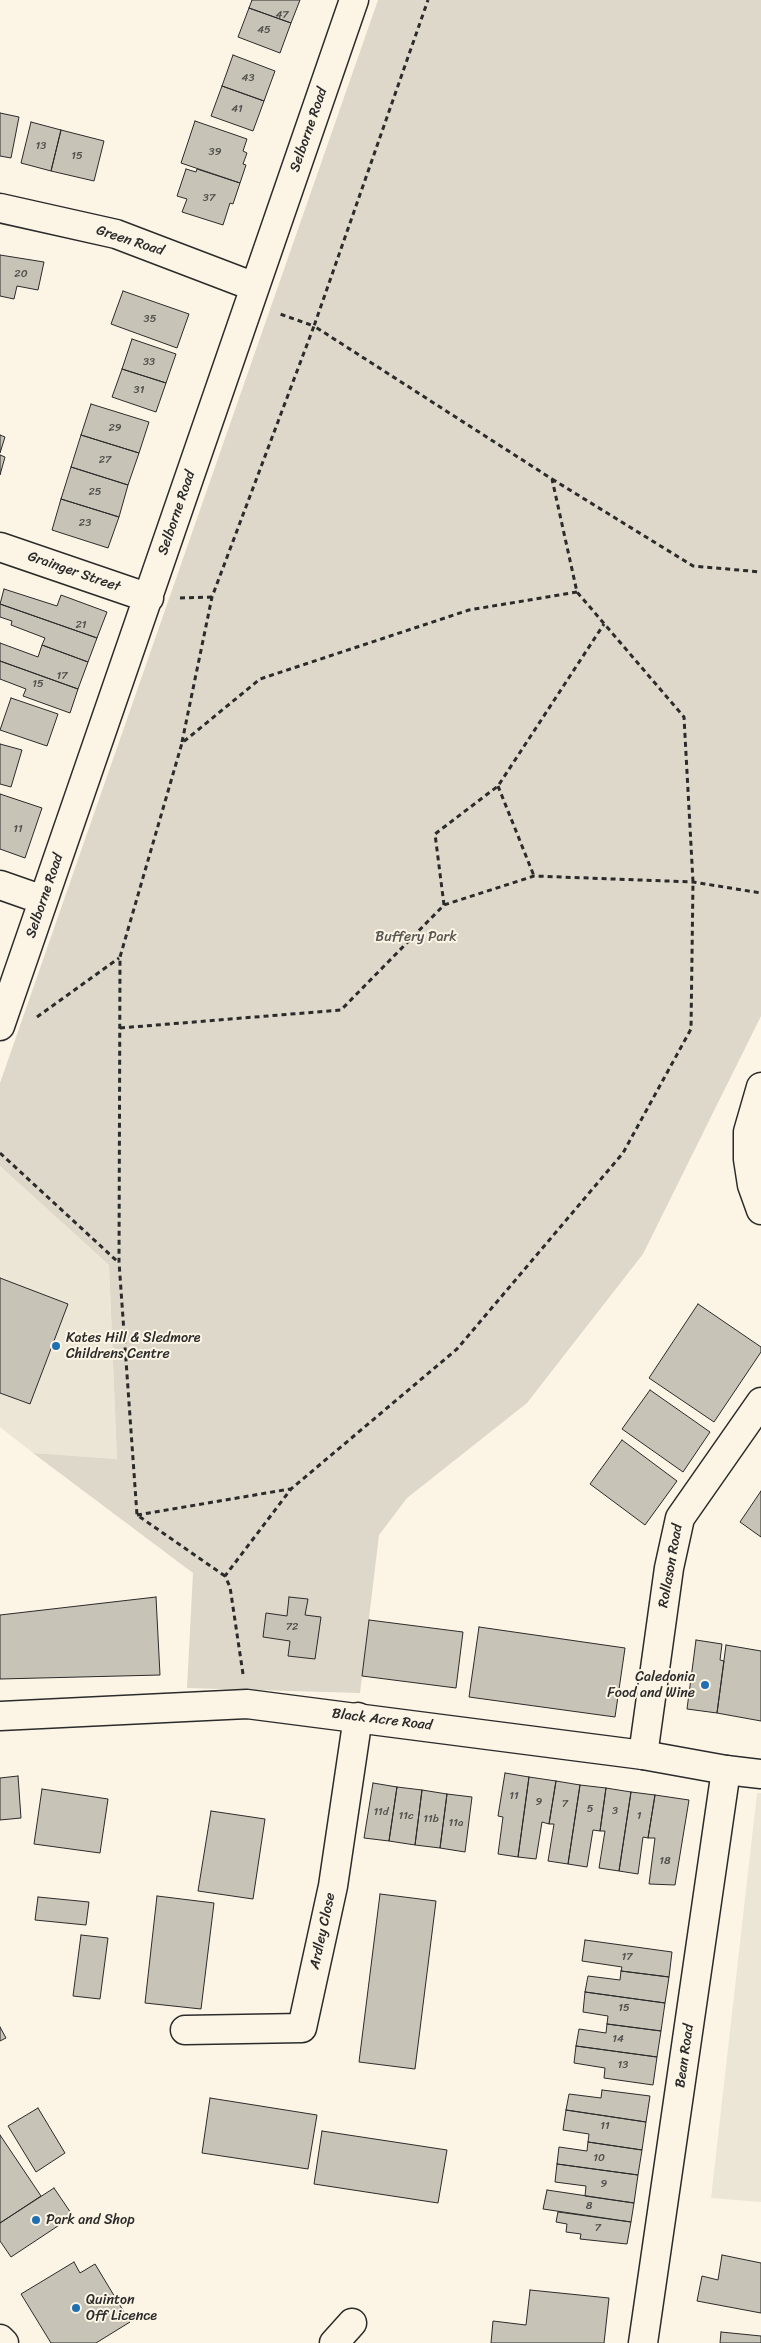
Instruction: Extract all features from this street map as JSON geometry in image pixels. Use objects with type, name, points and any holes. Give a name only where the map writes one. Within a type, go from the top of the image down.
[{"type":"street","name":"Selborne Road","points":[[0,1026],[354,0]]},
{"type":"street","name":"Green Road","points":[[0,208],[116,234],[252,295]]},
{"type":"street","name":"Grainger Street","points":[[0,547],[149,598]]},
{"type":"street","points":[[0,885],[43,900]]},
{"type":"street","points":[[761,1087],[748,1132],[748,1159],[752,1185],[761,1210]]},
{"type":"street","name":"Rollason Road","points":[[644,1755],[669,1568],[680,1518],[761,1402]]},
{"type":"street","name":"Black Acre Road","points":[[0,1716],[248,1704],[644,1755],[726,1770],[761,1774]]},
{"type":"street","name":"Ardley Close","points":[[185,2030],[302,2028],[333,1886],[358,1717]]},
{"type":"street","name":"Bean Road","points":[[643,2343],[726,1770]]},
{"type":"street","points":[[334,2343],[352,2323]]},
{"type":"street","points":[[0,2339],[4,2343]]},
{"type":"path","points":[[137,1515],[119,1262],[120,958],[182,743],[212,598],[314,326],[428,0]]},
{"type":"path","points":[[252,295],[314,326],[552,479],[693,566],[761,572]]},
{"type":"path","points":[[224,1576],[291,1489],[457,1349],[623,1153],[691,1029],[693,882],[684,717],[577,592],[552,479]]},
{"type":"path","points":[[182,743],[260,679],[469,610],[577,592]]},
{"type":"path","points":[[444,905],[436,834],[498,786],[604,624]]},
{"type":"path","points":[[498,786],[534,876]]},
{"type":"path","points":[[120,1028],[341,1010],[444,905],[534,876],[693,882],[761,893]]},
{"type":"path","points":[[32,1021],[120,958]]},
{"type":"path","points":[[0,1153],[119,1262]]},
{"type":"path","points":[[137,1515],[291,1489]]},
{"type":"path","points":[[137,1515],[224,1576],[230,1587],[248,1704]]},
{"type":"shaded area","name":"Kates Hill & Sledmore Childrens Centre","points":[[0,1166],[109,1265],[117,1459],[33,1453],[0,1427]]},
{"type":"shaded area","points":[[757,1793],[761,1793],[761,2202],[711,2198]]},
{"type":"green space","name":"Buffery Park","points":[[378,0],[761,0],[761,1016],[643,1254],[527,1403],[407,1498],[379,1535],[360,1693],[187,1688],[193,1573],[33,1453],[117,1459],[109,1265],[0,1166],[0,1083]]},
{"type":"building","points":[[252,0],[300,0],[291,23],[249,8]]},
{"type":"building","points":[[249,8],[291,23],[280,53],[238,37]]},
{"type":"building","points":[[233,55],[275,71],[264,101],[222,86]]},
{"type":"building","points":[[222,86],[264,101],[253,131],[211,116]]},
{"type":"building","points":[[0,113],[19,117],[11,158],[0,156]]},
{"type":"building","points":[[195,121],[247,139],[243,151],[247,153],[243,164],[246,165],[240,183],[181,163]]},
{"type":"building","points":[[31,122],[61,130],[51,171],[21,163]]},
{"type":"building","points":[[61,130],[104,141],[94,181],[51,171]]},
{"type":"building","points":[[186,169],[196,172],[197,169],[240,183],[233,204],[230,203],[223,225],[182,212],[187,199],[177,196]]},
{"type":"building","points":[[0,255],[44,262],[38,290],[17,286],[14,299],[0,296]]},
{"type":"building","points":[[123,291],[189,314],[177,348],[111,324]]},
{"type":"building","points":[[132,339],[176,354],[166,383],[122,369]]},
{"type":"building","points":[[122,369],[166,383],[156,412],[112,397]]},
{"type":"building","points":[[91,404],[149,422],[139,453],[81,435]]},
{"type":"building","points":[[0,435],[5,437],[0,453]]},
{"type":"building","points":[[81,435],[139,453],[128,485],[71,467]]},
{"type":"building","points":[[0,455],[5,457],[0,475]]},
{"type":"building","points":[[71,467],[128,485],[119,517],[61,499]]},
{"type":"building","points":[[61,499],[119,517],[108,548],[52,530]]},
{"type":"building","points":[[4,589],[57,606],[61,595],[107,612],[97,638],[0,604]]},
{"type":"building","points":[[0,604],[97,638],[88,662],[42,645],[45,638],[11,625],[12,621],[0,617]]},
{"type":"building","points":[[0,643],[38,657],[42,645],[88,662],[78,689],[0,661]]},
{"type":"building","points":[[0,661],[78,689],[70,713],[23,696],[26,689],[0,679]]},
{"type":"building","points":[[11,698],[58,714],[47,746],[0,730]]},
{"type":"building","points":[[0,744],[22,750],[11,787],[0,784]]},
{"type":"building","points":[[0,794],[42,808],[25,858],[0,849]]},
{"type":"building","points":[[0,1278],[68,1304],[30,1404],[0,1393]]},
{"type":"building","points":[[698,1304],[761,1347],[761,1352],[714,1422],[649,1378]]},
{"type":"building","points":[[650,1390],[710,1432],[683,1472],[622,1429]]},
{"type":"building","points":[[622,1440],[677,1481],[645,1525],[590,1484]]},
{"type":"building","points":[[761,1491],[761,1537],[740,1522]]},
{"type":"building","points":[[156,1597],[160,1675],[0,1679],[0,1615]]},
{"type":"building","points":[[289,1597],[308,1599],[305,1615],[321,1617],[315,1659],[288,1656],[290,1641],[263,1637],[266,1613],[287,1616]]},
{"type":"building","points":[[369,1620],[463,1632],[456,1688],[362,1676]]},
{"type":"building","points":[[479,1627],[625,1648],[615,1717],[469,1697]]},
{"type":"building","name":"Caledonia Food and Wine","points":[[696,1640],[722,1644],[720,1660],[724,1661],[717,1713],[687,1709]]},
{"type":"building","points":[[726,1645],[761,1651],[761,1721],[717,1713]]},
{"type":"building","points":[[505,1773],[529,1777],[518,1857],[498,1854],[503,1817],[498,1816]]},
{"type":"building","points":[[18,1776],[21,1818],[0,1820],[0,1778]]},
{"type":"building","points":[[529,1777],[556,1781],[549,1824],[542,1822],[536,1859],[518,1857]]},
{"type":"building","points":[[556,1781],[580,1785],[568,1864],[548,1861],[554,1824],[549,1824]]},
{"type":"building","points":[[373,1783],[397,1787],[389,1841],[364,1838]]},
{"type":"building","points":[[580,1785],[606,1788],[600,1831],[593,1830],[587,1867],[568,1864]]},
{"type":"building","points":[[397,1787],[422,1790],[415,1845],[389,1841]]},
{"type":"building","points":[[606,1788],[631,1792],[619,1871],[599,1868],[605,1831],[600,1831]]},
{"type":"building","points":[[42,1789],[108,1799],[100,1853],[34,1844]]},
{"type":"building","points":[[422,1790],[447,1794],[440,1848],[415,1845]]},
{"type":"building","points":[[631,1792],[655,1795],[648,1838],[643,1837],[638,1874],[619,1871]]},
{"type":"building","points":[[447,1794],[472,1797],[465,1852],[440,1848]]},
{"type":"building","points":[[655,1795],[689,1800],[675,1885],[649,1884],[655,1838],[648,1838]]},
{"type":"building","points":[[211,1811],[265,1819],[253,1899],[198,1891]]},
{"type":"building","points":[[380,1894],[436,1901],[415,2069],[359,2062]]},
{"type":"building","points":[[157,1896],[214,1903],[201,2009],[145,2003]]},
{"type":"building","points":[[38,1897],[89,1902],[86,1925],[35,1920]]},
{"type":"building","points":[[81,1935],[108,1938],[100,1999],[73,1996]]},
{"type":"building","points":[[585,1940],[672,1952],[669,1977],[621,1971],[622,1967],[582,1961]]},
{"type":"building","points":[[621,1971],[669,1977],[665,2003],[585,1992],[588,1976],[620,1980]]},
{"type":"building","points":[[585,1992],[665,2003],[661,2031],[607,2024],[608,2016],[583,2012]]},
{"type":"building","points":[[607,2024],[661,2031],[657,2057],[576,2046],[579,2029],[606,2033]]},
{"type":"building","points":[[0,2027],[6,2038],[0,2041]]},
{"type":"building","points":[[576,2046],[657,2057],[653,2085],[604,2078],[605,2068],[574,2063]]},
{"type":"building","points":[[602,2090],[650,2096],[646,2122],[566,2110],[569,2094],[601,2098]]},
{"type":"building","points":[[210,2098],[317,2115],[308,2169],[202,2153]]},
{"type":"building","points":[[38,2108],[65,2153],[36,2172],[8,2126]]},
{"type":"building","points":[[566,2110],[646,2122],[642,2150],[588,2142],[589,2134],[563,2130]]},
{"type":"building","points":[[322,2131],[447,2150],[438,2203],[314,2184]]},
{"type":"building","points":[[0,2135],[41,2196],[0,2223]]},
{"type":"building","points":[[588,2142],[642,2150],[638,2175],[557,2164],[559,2147],[587,2151]]},
{"type":"building","points":[[557,2164],[638,2175],[634,2203],[585,2196],[586,2186],[555,2182]]},
{"type":"building","name":"Park and Shop","points":[[54,2188],[73,2216],[11,2257],[0,2241],[0,2223]]},
{"type":"building","points":[[547,2190],[634,2203],[631,2222],[543,2209]]},
{"type":"building","points":[[558,2212],[631,2222],[627,2244],[580,2239],[581,2234],[566,2232],[567,2224],[556,2222]]},
{"type":"building","points":[[722,2255],[761,2263],[761,2313],[697,2301],[702,2276],[718,2280]]},
{"type":"building","name":"Quinton Off Licence","points":[[74,2262],[80,2273],[95,2264],[130,2322],[96,2343],[51,2343],[21,2294]]},
{"type":"building","points":[[530,2290],[609,2298],[604,2343],[491,2343],[493,2321],[526,2325]]},
{"type":"building","points":[[721,2332],[761,2336],[761,2343],[720,2343]]},
{"type":"place","name":"Kates Hill & Sledmore Childrens Centre","points":[[56,1346]]},
{"type":"place","name":"Caledonia Food and Wine","points":[[705,1685]]},
{"type":"place","name":"Park and Shop","points":[[36,2220]]},
{"type":"place","name":"Quinton Off Licence","points":[[76,2308]]}]
